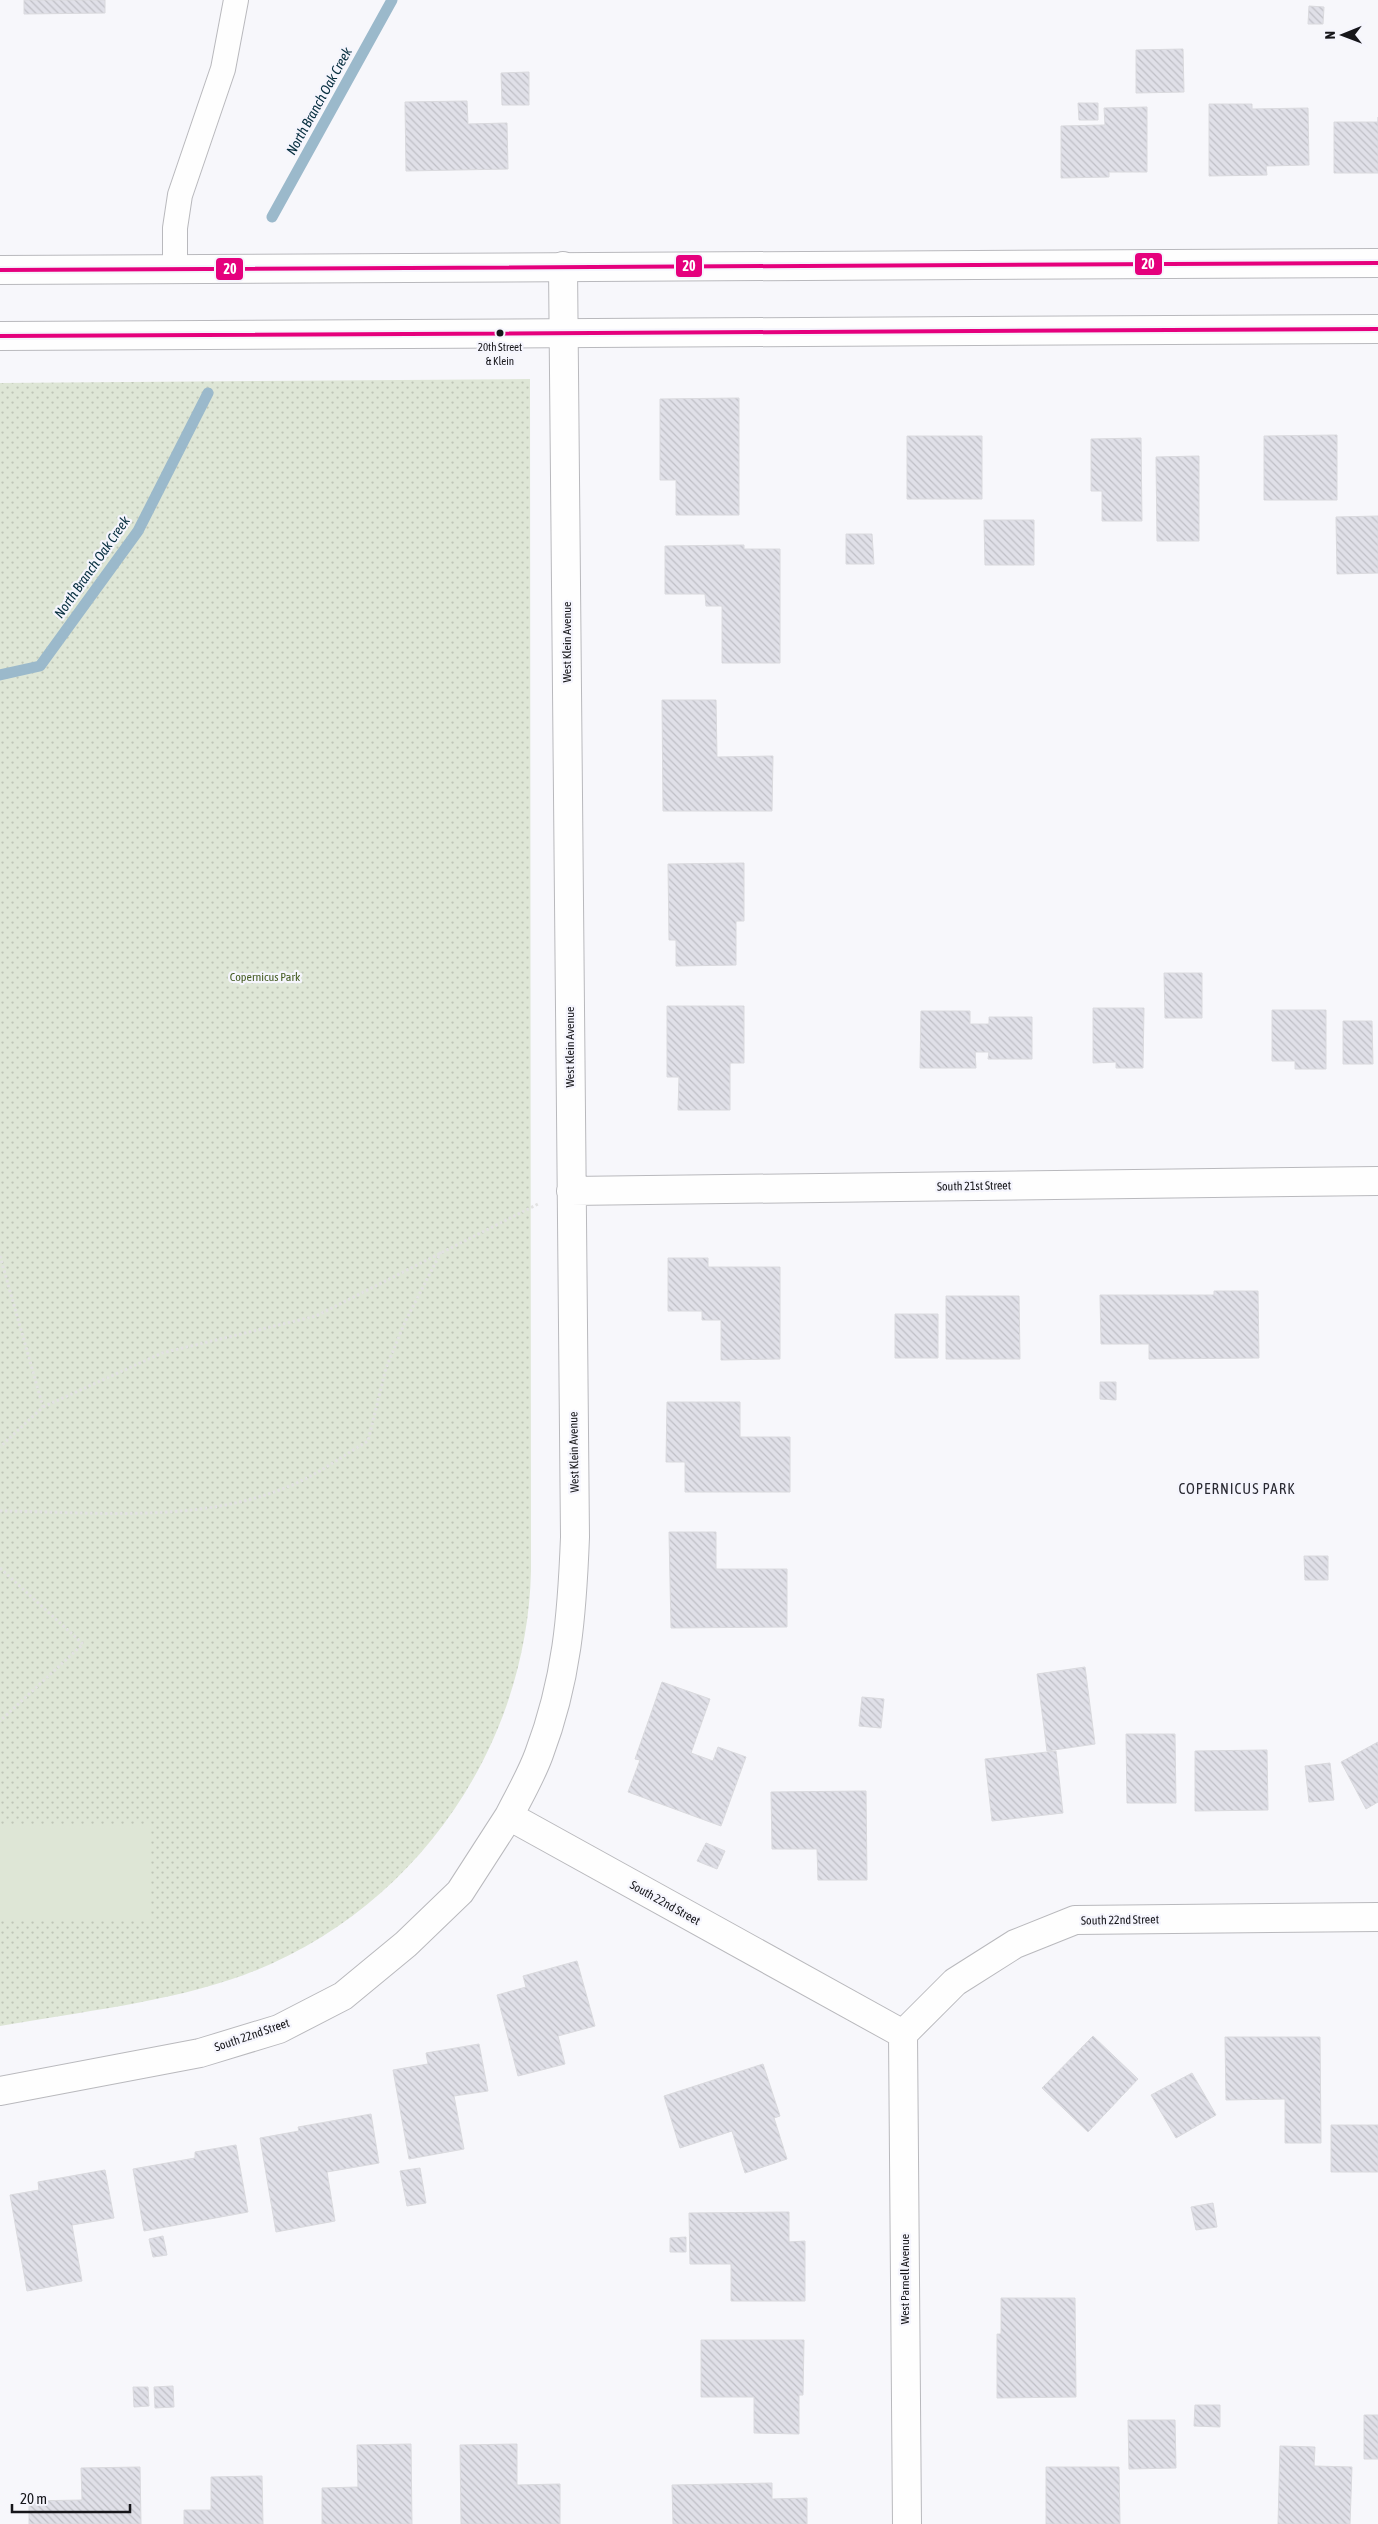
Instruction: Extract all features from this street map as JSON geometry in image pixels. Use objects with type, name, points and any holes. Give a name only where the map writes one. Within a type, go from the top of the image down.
[{"type":"street","points":[[0,270],[1378,263]]},
{"type":"street","name":"West Klein Avenue","points":[[509,1816],[538,1755],[562,1678],[572,1615],[575,1537],[563,266]]},
{"type":"street","points":[[0,336],[1378,329]]},
{"type":"street","name":"South 21st Street","points":[[571,1191],[1378,1181]]},
{"type":"street","name":"South 22nd Street","points":[[0,2091],[200,2053],[279,2029],[343,1996],[406,1944],[460,1892],[509,1816],[903,2034],[955,1982],[1014,1944],[1075,1920],[1378,1917]]},
{"type":"street","name":"West Parnell Avenue","points":[[903,2034],[907,2524]]},
{"type":"lane","points":[[175,269],[175,228],[180,195],[224,70],[236,0]]},
{"type":"path","points":[[0,1447],[43,1407],[162,1352],[316,1316],[535,1205],[571,1191]]},
{"type":"path","points":[[0,1511],[153,1512],[201,1509],[246,1500],[302,1480],[368,1441],[386,1368],[405,1322],[441,1252]]},
{"type":"path","points":[[0,1256],[43,1407]]},
{"type":"path","points":[[0,1568],[83,1644],[0,1721]]},
{"type":"green space","name":"Copernicus Park","points":[[530,379],[531,1571],[524,1637],[508,1701],[483,1761],[449,1817],[408,1867],[359,1911],[304,1947],[244,1975],[186,1992],[124,2005],[0,2026],[0,383]]},
{"type":"green space","points":[[0,1825],[150,1826],[150,1919],[0,1919]]},
{"type":"building","points":[[24,0],[105,0],[105,13],[24,14]]},
{"type":"building","points":[[1309,6],[1324,7],[1323,24],[1308,24]]},
{"type":"building","points":[[1183,49],[1184,92],[1136,93],[1136,50]]},
{"type":"building","points":[[529,72],[529,105],[502,105],[501,73]]},
{"type":"building","points":[[467,101],[468,124],[507,123],[508,169],[406,171],[405,102]]},
{"type":"building","points":[[1078,103],[1098,103],[1098,120],[1079,120]]},
{"type":"building","points":[[1209,104],[1252,104],[1252,109],[1308,108],[1309,165],[1266,166],[1267,175],[1209,176]]},
{"type":"building","points":[[1147,107],[1147,172],[1109,172],[1109,177],[1061,178],[1061,126],[1105,125],[1104,108]]},
{"type":"building","points":[[1334,122],[1378,122],[1378,173],[1334,173]]},
{"type":"building","points":[[739,398],[739,515],[676,515],[676,480],[660,480],[660,399]]},
{"type":"building","points":[[1337,435],[1337,500],[1264,500],[1264,436]]},
{"type":"building","points":[[907,436],[982,436],[982,499],[907,499]]},
{"type":"building","points":[[1141,438],[1142,521],[1102,521],[1102,491],[1091,491],[1091,439]]},
{"type":"building","points":[[1199,456],[1199,541],[1157,541],[1156,457]]},
{"type":"building","points":[[1378,516],[1378,573],[1337,574],[1336,517]]},
{"type":"building","points":[[984,520],[1034,520],[1034,565],[985,565]]},
{"type":"building","points":[[846,534],[872,534],[874,564],[846,564]]},
{"type":"building","points":[[744,545],[744,549],[780,549],[780,663],[722,663],[722,606],[706,606],[705,594],[665,594],[665,546]]},
{"type":"building","points":[[662,700],[716,700],[717,757],[773,756],[772,811],[663,811]]},
{"type":"building","points":[[744,863],[744,921],[736,921],[736,965],[676,966],[676,940],[669,940],[668,864]]},
{"type":"building","points":[[1164,973],[1202,973],[1202,1018],[1165,1018]]},
{"type":"building","points":[[667,1006],[744,1006],[744,1063],[730,1063],[730,1110],[678,1110],[679,1077],[667,1077]]},
{"type":"building","points":[[1093,1008],[1144,1008],[1143,1068],[1116,1068],[1116,1062],[1093,1063]]},
{"type":"building","points":[[1272,1010],[1326,1010],[1326,1069],[1295,1069],[1295,1061],[1272,1061]]},
{"type":"building","points":[[921,1011],[970,1011],[970,1024],[989,1024],[989,1017],[1032,1017],[1032,1059],[988,1059],[989,1052],[975,1052],[976,1068],[920,1068]]},
{"type":"building","points":[[1343,1021],[1372,1021],[1373,1064],[1343,1064]]},
{"type":"building","points":[[668,1258],[708,1258],[708,1267],[780,1267],[780,1359],[721,1360],[721,1320],[702,1320],[702,1311],[668,1311]]},
{"type":"building","points":[[1214,1291],[1258,1291],[1259,1358],[1149,1359],[1149,1344],[1101,1344],[1100,1295],[1214,1295]]},
{"type":"building","points":[[946,1296],[1019,1296],[1020,1359],[946,1359]]},
{"type":"building","points":[[895,1314],[938,1314],[938,1358],[895,1358]]},
{"type":"building","points":[[1100,1382],[1116,1382],[1116,1400],[1100,1399]]},
{"type":"building","points":[[667,1402],[740,1402],[740,1437],[790,1437],[790,1492],[685,1492],[685,1462],[666,1462]]},
{"type":"building","points":[[669,1532],[716,1532],[716,1569],[787,1569],[787,1627],[671,1628]]},
{"type":"building","points":[[1304,1556],[1328,1556],[1328,1580],[1305,1580]]},
{"type":"building","points":[[1085,1667],[1095,1744],[1047,1751],[1037,1674]]},
{"type":"building","points":[[662,1682],[710,1699],[691,1753],[713,1761],[718,1747],[746,1757],[721,1826],[628,1792],[640,1760],[635,1759]]},
{"type":"building","points":[[862,1697],[884,1699],[881,1728],[859,1726]]},
{"type":"building","points":[[1126,1734],[1175,1734],[1176,1803],[1127,1803]]},
{"type":"building","points":[[1378,1742],[1378,1802],[1366,1809],[1341,1762]]},
{"type":"building","points":[[1267,1750],[1268,1810],[1195,1811],[1195,1751]]},
{"type":"building","points":[[1056,1751],[1063,1813],[992,1821],[985,1759]]},
{"type":"building","points":[[1330,1763],[1334,1800],[1309,1802],[1305,1766]]},
{"type":"building","points":[[866,1791],[867,1880],[818,1880],[817,1849],[772,1849],[771,1792]]},
{"type":"building","points":[[706,1843],[725,1851],[717,1869],[697,1861]]},
{"type":"building","points":[[577,1961],[595,2026],[558,2036],[565,2064],[518,2076],[497,1995],[526,1987],[523,1976]]},
{"type":"building","points":[[1093,2036],[1138,2079],[1088,2132],[1042,2088]]},
{"type":"building","points":[[1225,2037],[1320,2037],[1321,2143],[1285,2143],[1285,2099],[1226,2100]]},
{"type":"building","points":[[479,2044],[488,2091],[454,2096],[464,2149],[409,2159],[393,2070],[428,2064],[426,2053]]},
{"type":"building","points":[[763,2064],[780,2116],[774,2118],[787,2159],[745,2173],[732,2131],[680,2148],[664,2096]]},
{"type":"building","points":[[1192,2073],[1216,2115],[1176,2138],[1151,2095]]},
{"type":"building","points":[[371,2114],[379,2163],[327,2172],[335,2221],[276,2232],[260,2138],[299,2131],[298,2127]]},
{"type":"building","points":[[1331,2125],[1378,2125],[1378,2172],[1331,2172]]},
{"type":"building","points":[[236,2145],[248,2212],[144,2231],[133,2169],[195,2158],[195,2152]]},
{"type":"building","points":[[420,2168],[426,2203],[407,2206],[400,2171]]},
{"type":"building","points":[[105,2170],[114,2218],[72,2225],[82,2281],[27,2291],[10,2195],[39,2190],[38,2182]]},
{"type":"building","points":[[1213,2203],[1217,2227],[1196,2230],[1191,2207]]},
{"type":"building","points":[[789,2212],[789,2242],[805,2241],[805,2301],[731,2301],[731,2264],[690,2264],[689,2213]]},
{"type":"building","points":[[163,2236],[167,2255],[153,2257],[149,2239]]},
{"type":"building","points":[[686,2237],[686,2252],[670,2252],[670,2238]]},
{"type":"building","points":[[1001,2298],[1075,2298],[1076,2397],[997,2398],[997,2334],[1001,2334]]},
{"type":"building","points":[[701,2340],[804,2340],[803,2395],[799,2395],[799,2434],[754,2433],[754,2397],[701,2397]]},
{"type":"building","points":[[173,2386],[174,2407],[155,2408],[154,2387]]},
{"type":"building","points":[[133,2387],[148,2387],[149,2406],[134,2407]]},
{"type":"building","points":[[1195,2405],[1220,2405],[1220,2427],[1194,2426]]},
{"type":"building","points":[[1364,2415],[1378,2415],[1378,2459],[1364,2459]]},
{"type":"building","points":[[1128,2420],[1175,2420],[1176,2468],[1129,2469]]},
{"type":"building","points":[[411,2444],[412,2524],[322,2524],[322,2488],[358,2487],[357,2445]]},
{"type":"building","points":[[517,2444],[517,2485],[560,2484],[560,2524],[461,2524],[460,2445]]},
{"type":"building","points":[[1280,2446],[1315,2447],[1314,2466],[1352,2467],[1350,2524],[1278,2524]]},
{"type":"building","points":[[140,2467],[141,2524],[29,2524],[29,2501],[82,2500],[81,2468]]},
{"type":"building","points":[[1046,2467],[1119,2467],[1120,2524],[1046,2524]]},
{"type":"building","points":[[262,2476],[263,2524],[184,2524],[184,2510],[211,2510],[211,2477]]},
{"type":"building","points":[[772,2483],[772,2499],[807,2498],[807,2524],[673,2524],[672,2485]]},
{"type":"waterway","name":"North Branch Oak Creek","points":[[272,217],[392,0]]},
{"type":"waterway","name":"North Branch Oak Creek","points":[[0,675],[40,666],[138,531],[208,393]]},
{"type":"transit line","name":"20","points":[[0,270],[1378,263]]},
{"type":"transit line","name":"20","points":[[0,336],[1378,329]]},
{"type":"place","name":"20th Street & Klein","points":[[500,333]]},
{"type":"district","name":"COPERNICUS PARK","points":[[1237,1488]]}]
